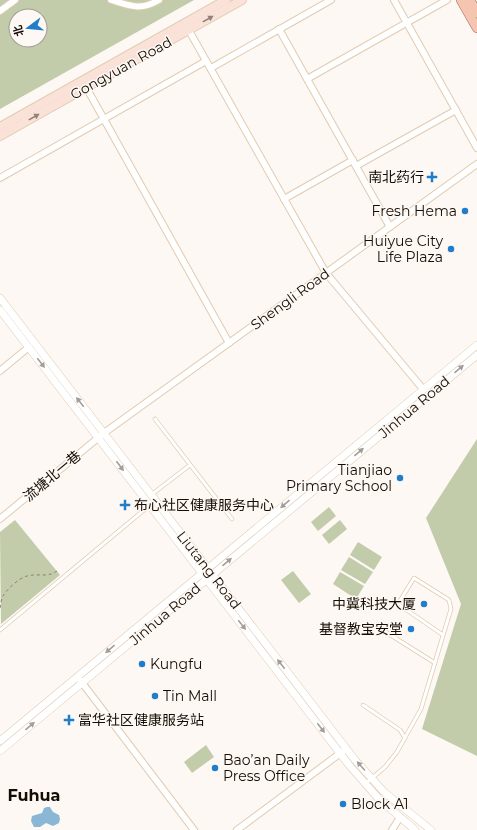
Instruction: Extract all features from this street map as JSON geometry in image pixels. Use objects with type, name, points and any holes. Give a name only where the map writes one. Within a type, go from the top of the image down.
[{"type":"main road","name":"Gongyuan Road","points":[[0,136],[86,87],[187,26],[226,0]]},
{"type":"main road","name":"Gongyuan Road","points":[[0,127],[187,26],[242,0]]},
{"type":"main road","points":[[461,0],[477,28]]},
{"type":"main road","points":[[470,0],[477,13]]},
{"type":"street","points":[[0,11],[15,0]]},
{"type":"street","points":[[111,0],[140,7],[150,5],[159,0]]},
{"type":"street","points":[[211,68],[331,0]]},
{"type":"street","points":[[394,0],[477,148]]},
{"type":"street","points":[[307,79],[447,0]]},
{"type":"street","points":[[187,26],[326,273],[423,390]]},
{"type":"street","points":[[279,29],[390,227]]},
{"type":"street","points":[[0,178],[206,61]]},
{"type":"street","points":[[86,87],[229,343]]},
{"type":"street","points":[[284,199],[456,110]]},
{"type":"street","name":"Shengli Road","points":[[101,436],[477,164]]},
{"type":"street","name":"Liutang Road","points":[[0,298],[101,436],[150,506],[207,574]]},
{"type":"street","name":"Liutang Road","points":[[0,310],[101,436],[151,495],[207,574],[343,751],[400,817],[415,830]]},
{"type":"street","name":"Jinhua Road","points":[[207,574],[477,345]]},
{"type":"street","points":[[0,371],[29,347]]},
{"type":"street","name":"Jinhua Road","points":[[0,741],[80,679],[477,355]]},
{"type":"street","name":"流塘北一巷","points":[[0,520],[101,436]]},
{"type":"street","points":[[80,679],[194,830]]},
{"type":"street","name":"Jinhua Road","points":[[0,751],[80,679]]},
{"type":"street","points":[[237,830],[343,751]]},
{"type":"street","name":"Liutang Road","points":[[368,781],[431,830]]},
{"type":"street","points":[[392,830],[400,817]]},
{"type":"lane","points":[[155,419],[232,519]]},
{"type":"lane","points":[[151,495],[190,465]]},
{"type":"lane","points":[[0,630],[150,506]]},
{"type":"lane","points":[[368,781],[385,766],[397,752],[421,709],[451,609],[450,600],[414,578],[398,604],[443,634]]},
{"type":"lane","points":[[381,629],[435,663]]},
{"type":"lane","points":[[363,705],[400,730],[404,738]]},
{"type":"path","points":[[0,608],[2,597],[20,579],[26,576],[52,574],[57,571]]},
{"type":"green space","points":[[0,0],[194,0],[0,109]]},
{"type":"green space","points":[[477,439],[477,756],[422,729],[461,604],[426,518]]},
{"type":"green space","points":[[329,507],[336,516],[318,531],[311,522]]},
{"type":"green space","points":[[15,520],[60,575],[1,624],[0,532]]},
{"type":"green space","points":[[340,520],[347,529],[329,544],[322,535]]},
{"type":"green space","points":[[358,542],[382,557],[374,570],[350,555]]},
{"type":"green space","points":[[349,557],[373,572],[365,584],[341,570]]},
{"type":"green space","points":[[293,571],[311,594],[299,603],[281,580]]},
{"type":"green space","points":[[340,572],[364,586],[356,599],[333,584]]},
{"type":"green space","points":[[206,745],[214,757],[192,773],[184,762]]},
{"type":"water","points":[[50,807],[53,812],[59,815],[59,823],[53,826],[46,823],[40,827],[34,827],[31,821],[32,816],[42,813],[44,808]]},
{"type":"place","name":"南北药行","points":[[432,177]]},
{"type":"place","name":"Fresh Hema","points":[[465,211]]},
{"type":"place","name":"Huiyue City Life Plaza","points":[[451,249]]},
{"type":"place","name":"Tianjiao Primary School","points":[[400,478]]},
{"type":"place","name":"布心社区健康服务中心","points":[[125,505]]},
{"type":"place","name":"中冀科技大厦","points":[[424,604]]},
{"type":"place","name":"基督教宝安堂","points":[[411,629]]},
{"type":"place","name":"Kungfu","points":[[142,664]]},
{"type":"place","name":"Tin Mall","points":[[155,696]]},
{"type":"place","name":"富华社区健康服务站","points":[[69,720]]},
{"type":"place","name":"Bao’an Daily Press Office","points":[[215,768]]},
{"type":"place","name":"Block A1","points":[[343,804]]},
{"type":"district","name":"Fuhua","points":[[34,795]]}]
